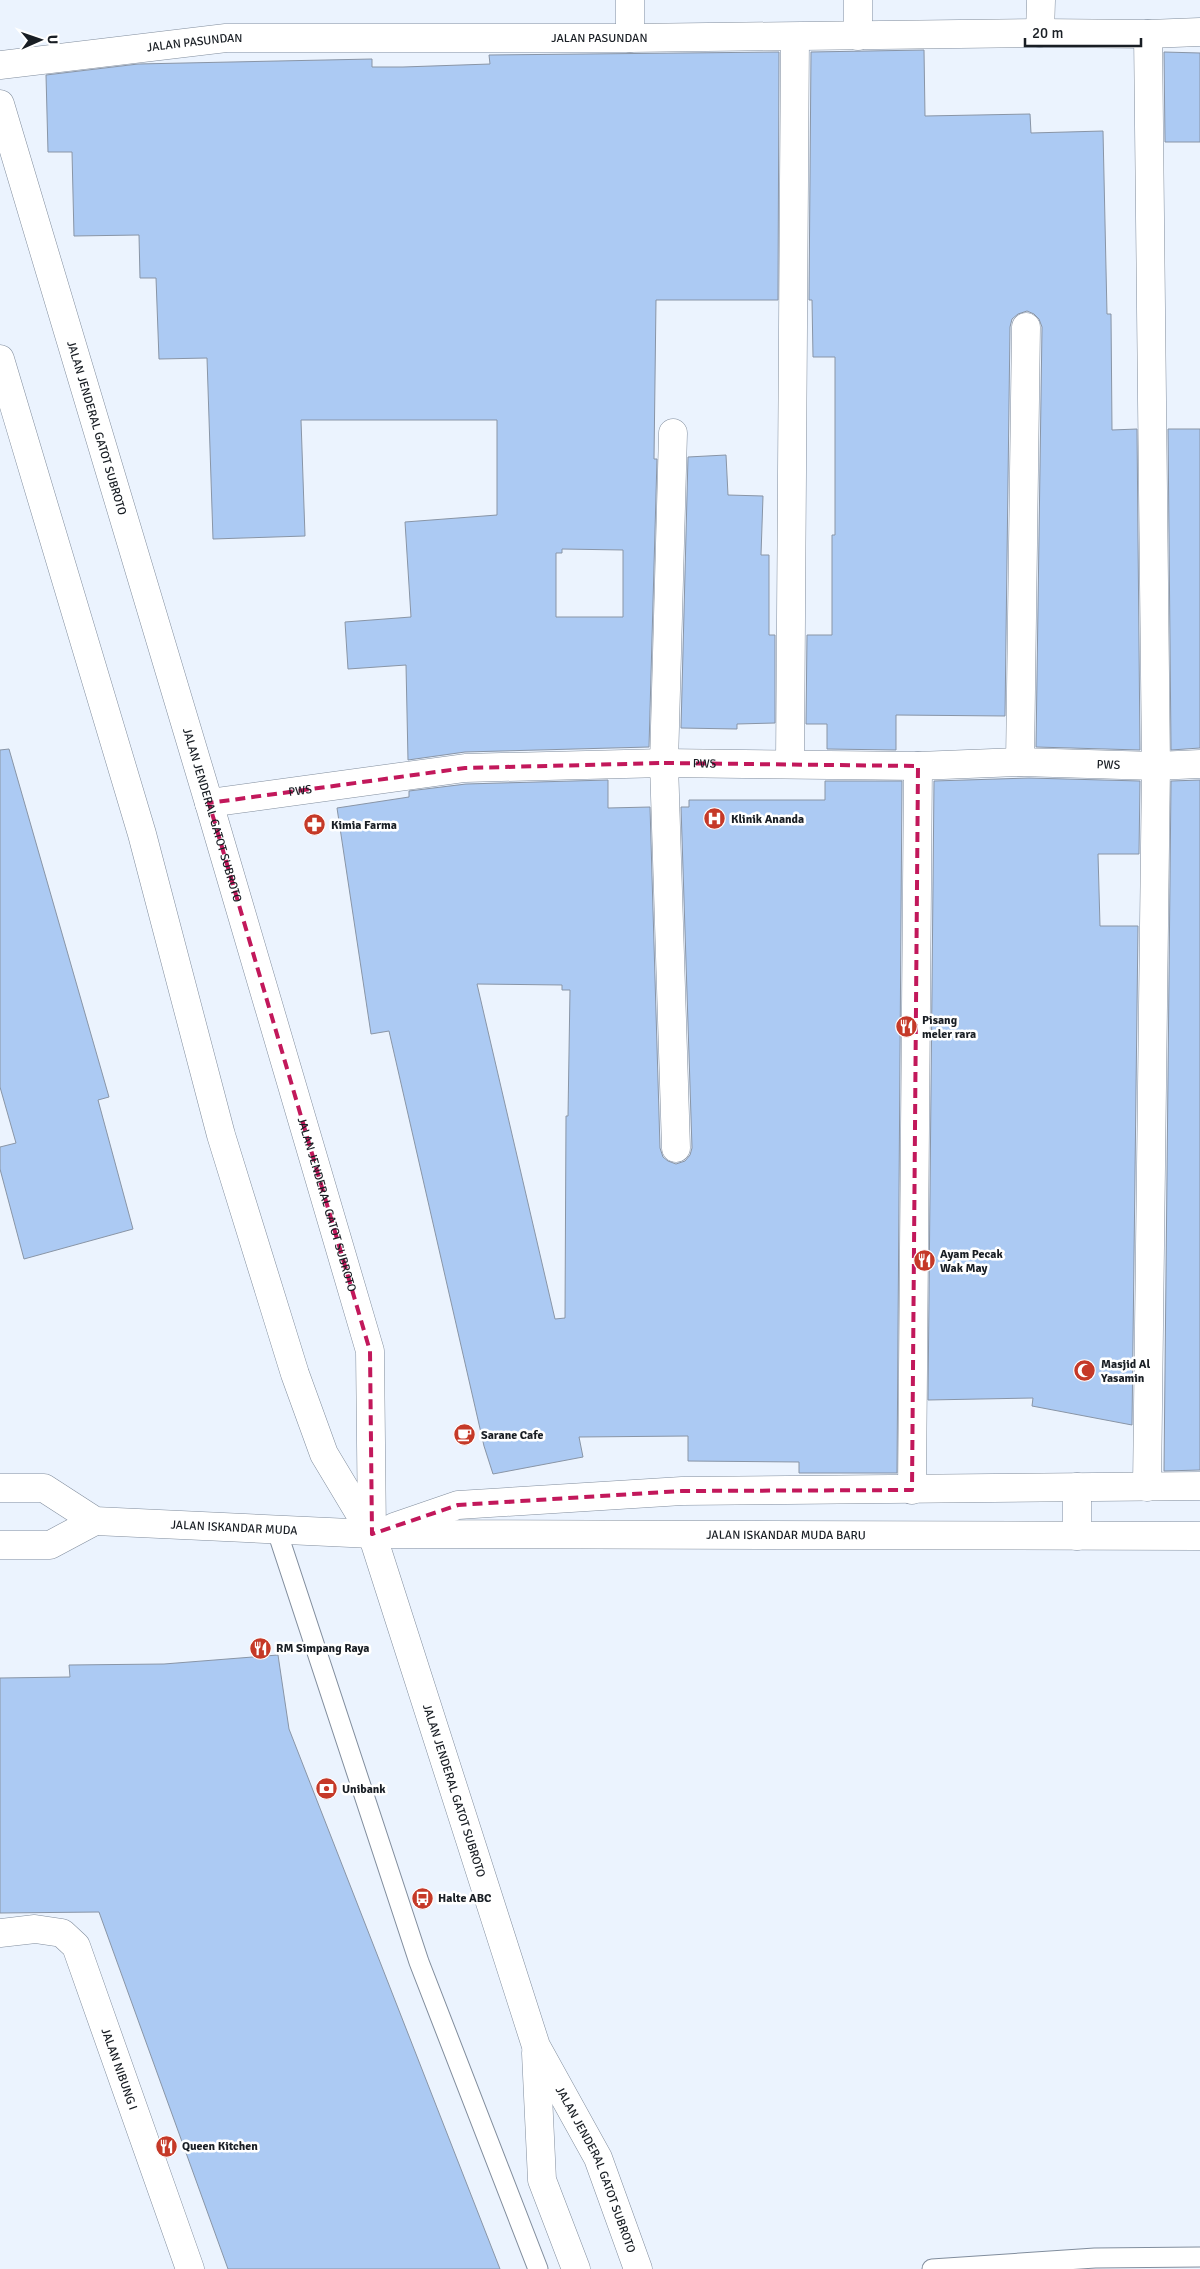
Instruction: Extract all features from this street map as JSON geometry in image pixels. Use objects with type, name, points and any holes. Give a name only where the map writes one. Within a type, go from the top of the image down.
[{"type":"street","points":[[630,0],[630,38]]},
{"type":"street","points":[[858,0],[858,36]]},
{"type":"street","points":[[1040,33],[1041,0]]},
{"type":"street","name":"JALAN PASUNDAN","points":[[0,65],[226,38],[795,37],[1200,32]]},
{"type":"street","points":[[1147,1487],[1156,766],[1148,34]]},
{"type":"street","points":[[790,763],[795,37]]},
{"type":"street","name":"JALAN JENDERAL GATOT SUBROTO","points":[[0,104],[209,803],[370,1351],[372,1534]]},
{"type":"street","points":[[1020,762],[1026,326]]},
{"type":"street","name":"JALAN JENDERAL GATOT SUBROTO","points":[[0,359],[142,834],[221,1135],[295,1374],[324,1454],[372,1534],[536,2046],[598,2158],[638,2269]]},
{"type":"street","points":[[673,433],[664,763],[676,1148]]},
{"type":"street","name":"PWS","points":[[209,803],[465,768],[664,763],[918,766],[1020,762],[1156,766],[1200,764]]},
{"type":"street","points":[[912,1490],[918,766]]},
{"type":"street","points":[[372,1534],[458,1506],[682,1491],[1200,1486]]},
{"type":"street","points":[[1077,1487],[1077,1536]]},
{"type":"street","name":"JALAN ISKANDAR MUDA","points":[[0,1488],[44,1488],[95,1521],[372,1534]]},
{"type":"street","points":[[0,1545],[50,1545],[95,1521]]},
{"type":"street","name":"JALAN ISKANDAR MUDA BARU","points":[[372,1534],[1200,1536]]},
{"type":"street","name":"JALAN NIBUNG I","points":[[0,1933],[35,1929],[62,1933],[76,1946],[190,2269]]},
{"type":"street","name":"JALAN JENDERAL GATOT SUBROTO","points":[[536,2046],[542,2180],[576,2269]]},
{"type":"lane","points":[[277,1531],[419,1962],[538,2269]]},
{"type":"lane","points":[[932,2269],[1096,2258],[1200,2257]]},
{"type":"highlighted area","points":[[664,763],[918,766],[912,1490],[682,1491],[458,1505],[372,1534],[370,1351],[209,803],[465,768]]},
{"type":"building","points":[[924,50],[925,116],[1030,114],[1031,133],[1103,131],[1107,314],[1111,314],[1112,430],[1137,429],[1140,750],[1036,747],[1042,327],[1039,319],[1027,311],[1018,314],[1012,319],[1010,327],[1005,716],[896,715],[896,750],[827,749],[827,724],[806,724],[807,635],[832,635],[832,535],[835,535],[835,357],[813,357],[812,300],[809,300],[811,52]]},
{"type":"building","points":[[779,52],[778,300],[656,300],[654,459],[657,459],[649,747],[465,752],[408,760],[406,665],[348,669],[345,622],[411,617],[405,522],[497,515],[497,420],[301,420],[305,536],[213,539],[207,358],[159,359],[156,278],[140,278],[139,235],[74,236],[72,152],[48,152],[46,75],[138,64],[372,59],[372,67],[490,64],[489,55]],"holes":[[[562,549],[623,550],[623,617],[556,617],[556,553],[562,553]]]},
{"type":"building","points":[[1164,52],[1200,53],[1200,142],[1165,142]]},
{"type":"building","points":[[1168,429],[1200,429],[1200,748],[1171,750]]},
{"type":"building","points":[[726,455],[728,495],[763,496],[761,555],[769,555],[769,635],[775,635],[775,723],[737,724],[737,729],[681,728],[688,457]]},
{"type":"building","points":[[9,749],[109,1097],[98,1100],[133,1229],[24,1259],[0,1169],[0,1147],[16,1143],[0,1087],[0,750]]},
{"type":"building","points":[[1029,778],[1140,781],[1139,854],[1098,854],[1100,926],[1138,926],[1132,1425],[1032,1406],[1033,1398],[928,1400],[934,781]]},
{"type":"building","points":[[608,780],[608,808],[650,807],[660,1148],[663,1157],[676,1164],[685,1161],[690,1155],[692,1148],[681,807],[689,807],[689,800],[825,800],[825,781],[902,781],[897,1473],[799,1473],[799,1462],[688,1461],[688,1436],[579,1437],[583,1457],[493,1474],[484,1446],[389,1031],[371,1034],[337,808],[409,797],[409,791],[466,784]],"holes":[[[477,984],[562,985],[562,990],[570,990],[568,1116],[566,1116],[565,1318],[555,1319]]]},
{"type":"building","points":[[1200,780],[1200,1470],[1164,1471],[1171,781]]},
{"type":"building","points":[[278,1655],[289,1729],[500,2269],[228,2269],[99,1912],[0,1913],[0,1678],[70,1677],[69,1665],[164,1664]]},
{"type":"place","name":"Klinik Ananda","points":[[715,819]]},
{"type":"place","name":"Kimia Farma","points":[[315,825]]},
{"type":"place","name":"Pisang meler rara","points":[[906,1027]]},
{"type":"place","name":"Ayam Pecak Wak May","points":[[924,1261]]},
{"type":"place","name":"Masjid Al Yasamin","points":[[1085,1371]]},
{"type":"place","name":"Sarane Cafe","points":[[465,1435]]},
{"type":"place","name":"RM Simpang Raya","points":[[260,1648]]},
{"type":"place","name":"Unibank","points":[[326,1789]]},
{"type":"place","name":"Halte ABC","points":[[422,1898]]},
{"type":"place","name":"Queen Kitchen","points":[[166,2146]]}]
